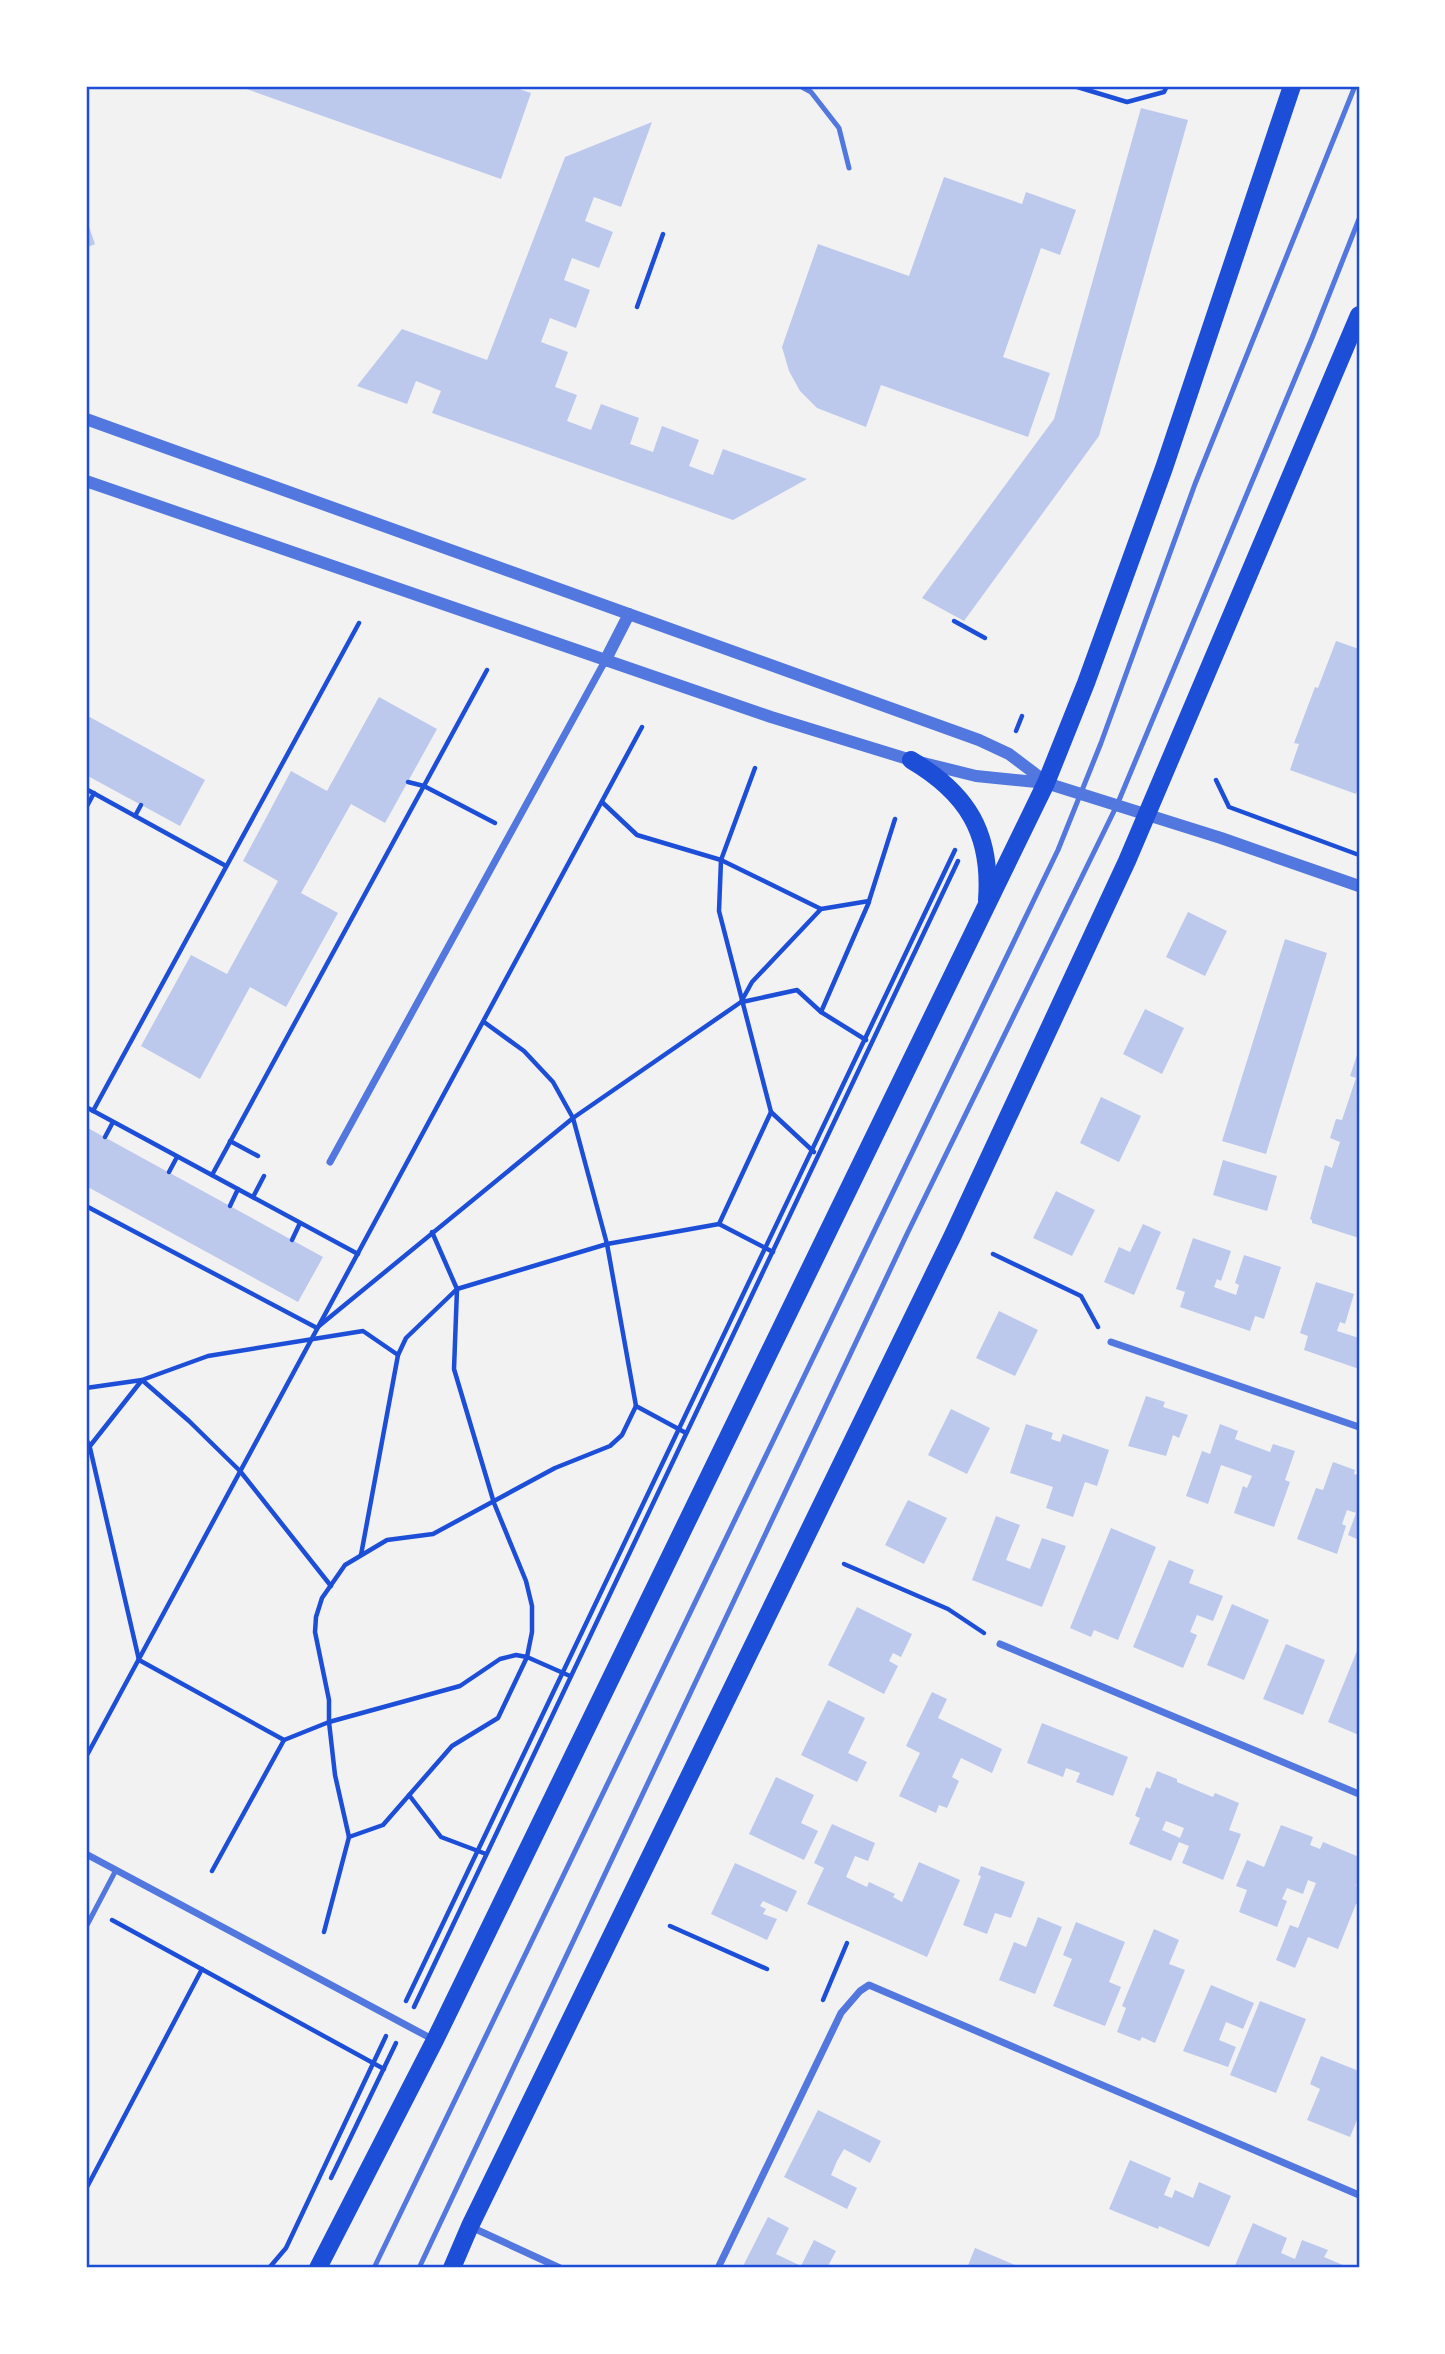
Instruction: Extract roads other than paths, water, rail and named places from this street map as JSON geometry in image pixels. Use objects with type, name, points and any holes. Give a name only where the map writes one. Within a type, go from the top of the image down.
[{"type":"main road","points":[[317,2268],[435,2040],[1046,783],[1086,683],[1164,468],[1292,86]]},
{"type":"main road","points":[[452,2268],[470,2226],[953,1235],[1149,815],[1359,315]]},
{"type":"main road","points":[[911,760],[944,782],[958,796],[974,821],[986,854],[989,881],[986,906]]},
{"type":"street","points":[[86,419],[979,740],[1009,754],[1046,783]]},
{"type":"street","points":[[86,481],[771,717],[911,760],[976,776],[1046,783],[1359,886]]},
{"type":"street","points":[[330,1162],[629,614]]},
{"type":"street","points":[[1111,1342],[1359,1427]]},
{"type":"street","points":[[1000,1644],[1359,1794]]},
{"type":"street","points":[[86,1854],[435,2040]]},
{"type":"street","points":[[718,2268],[841,2013],[852,1999],[869,1985],[1359,2195]]},
{"type":"street","points":[[470,2226],[560,2268]]},
{"type":"lane","points":[[800,86],[811,92],[839,128],[849,167]]},
{"type":"lane","points":[[374,2268],[1058,850],[1195,484],[1355,86]]},
{"type":"lane","points":[[419,2268],[907,1234],[1117,805],[1307,351],[1359,219]]},
{"type":"lane","points":[[86,1927],[116,1870]]}]
